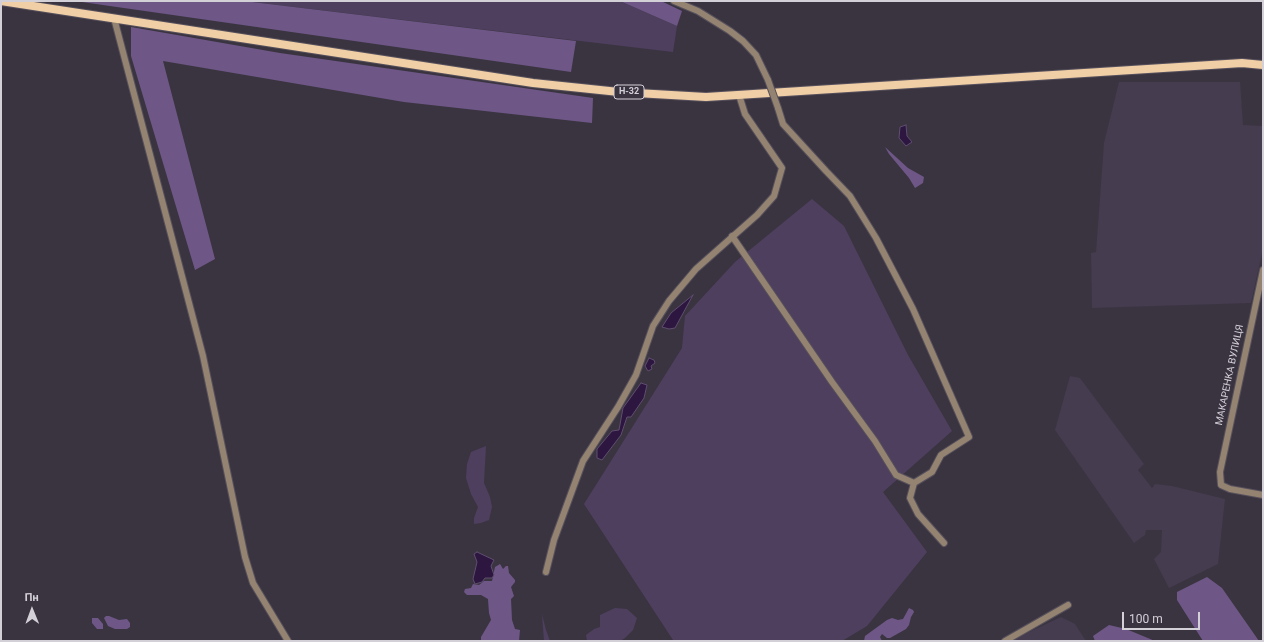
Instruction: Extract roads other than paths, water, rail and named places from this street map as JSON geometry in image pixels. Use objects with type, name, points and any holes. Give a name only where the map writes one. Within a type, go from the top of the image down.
[{"type":"main road","name":"Н-32","points":[[1,1],[532,83],[619,92],[706,97],[1242,63],[1263,64]]},
{"type":"street","points":[[674,1],[698,11],[730,31],[743,41],[756,55],[768,80],[783,124],[850,196],[876,238],[913,309],[969,437],[941,455],[932,472],[914,483],[910,498],[918,514],[944,543]]},
{"type":"street","points":[[114,18],[203,356],[245,557],[253,583],[288,641]]},
{"type":"street","points":[[546,572],[554,540],[583,461],[618,407],[636,375],[653,326],[669,301],[696,269],[757,215],[774,196],[782,168],[745,114],[740,95]]},
{"type":"street","points":[[732,236],[832,382],[875,441],[896,475],[914,483]]},
{"type":"street","name":"МАКАРЕНКА ВУЛИЦЯ","points":[[1263,270],[1220,472],[1221,485],[1230,489],[1263,495]]},
{"type":"street","points":[[1005,641],[1068,605]]}]
